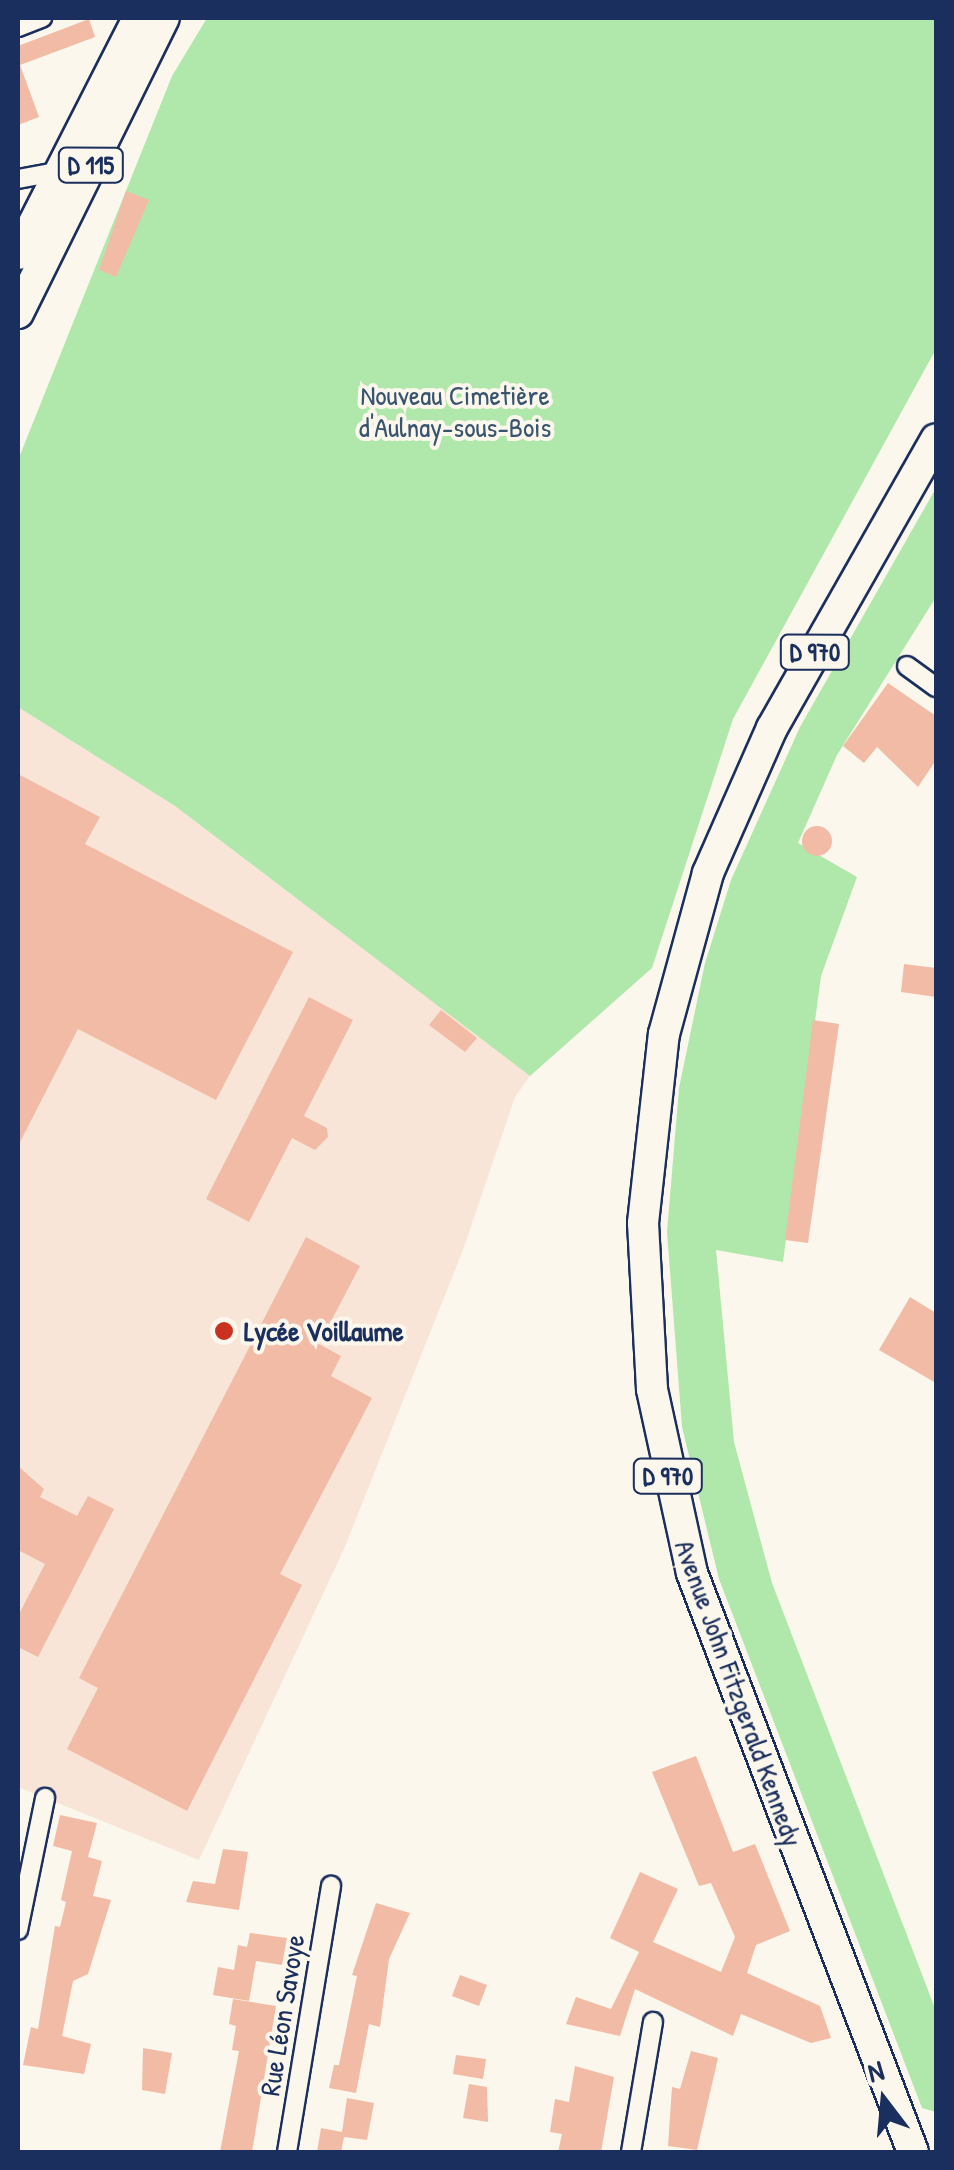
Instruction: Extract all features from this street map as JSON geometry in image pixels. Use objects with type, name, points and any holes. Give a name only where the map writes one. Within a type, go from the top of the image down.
[{"type":"main road","name":"D 115","points":[[18,254],[138,18]]},
{"type":"main road","name":"D 115","points":[[18,313],[164,18]]},
{"type":"main road","name":"Avenue John Fitzgerald Kennedy","points":[[913,2152],[692,1574],[652,1389],[643,1223],[664,1034],[708,873],[772,728],[936,439]]},
{"type":"street","points":[[18,27],[42,18]]},
{"type":"street","points":[[18,178],[61,171]]},
{"type":"street","points":[[907,666],[936,687]]},
{"type":"street","points":[[18,1930],[46,1798]]},
{"type":"street","name":"Rue Léon Savoye","points":[[288,2152],[331,1886]]},
{"type":"street","points":[[630,2152],[654,2022]]},
{"type":"shaded area","name":"Lycée Voillaume","points":[[18,707],[175,806],[530,1076],[515,1097],[463,1250],[344,1549],[199,1860],[18,1787]]},
{"type":"green space","name":"Nouveau Cimetière d'Aulnay-sous-Bois","points":[[207,18],[936,20],[936,349],[733,719],[652,968],[530,1076],[175,806],[18,707],[18,460],[172,76]]},
{"type":"green space","points":[[936,488],[936,597],[837,755],[798,843],[857,877],[821,976],[783,1262],[716,1250],[734,1442],[772,1583],[936,2011],[936,2112],[922,2108],[719,1579],[682,1427],[667,1232],[679,1088],[705,963],[731,880],[800,727]]},
{"type":"building","points":[[89,19],[95,37],[20,65],[39,117],[18,125],[18,46]]},
{"type":"building","points":[[126,191],[149,200],[116,277],[99,270]]},
{"type":"building","points":[[888,683],[936,716],[936,760],[918,787],[877,747],[864,763],[843,746]]},
{"type":"building","points":[[18,774],[100,817],[85,844],[293,952],[216,1100],[78,1029],[18,1146]]},
{"type":"building","points":[[817,826],[828,830],[832,841],[828,852],[817,856],[806,852],[802,841],[806,830]]},
{"type":"building","points":[[904,964],[936,968],[936,997],[901,992]]},
{"type":"building","points":[[309,997],[353,1020],[304,1116],[327,1128],[328,1137],[315,1150],[292,1138],[249,1222],[206,1199]]},
{"type":"building","points":[[441,1010],[477,1038],[465,1052],[429,1025]]},
{"type":"building","points":[[813,1020],[839,1024],[808,1243],[785,1240]]},
{"type":"building","points":[[306,1237],[360,1266],[319,1344],[341,1356],[331,1376],[372,1398],[280,1574],[302,1585],[187,1811],[67,1749],[98,1688],[79,1678]]},
{"type":"building","points":[[910,1297],[936,1313],[936,1383],[879,1350]]},
{"type":"building","points":[[18,1466],[44,1489],[40,1497],[77,1516],[88,1496],[114,1509],[38,1657],[18,1647],[18,1616],[45,1564],[18,1550]]},
{"type":"building","points":[[696,1756],[733,1852],[755,1844],[790,1931],[756,1945],[747,1973],[820,2006],[831,2038],[811,2043],[741,2014],[733,2036],[635,1989],[620,2036],[566,2024],[576,1997],[611,2009],[639,1952],[610,1938],[640,1872],[678,1889],[653,1942],[721,1972],[735,1937],[711,1883],[699,1886],[652,1772]]},
{"type":"building","points":[[60,1815],[97,1823],[88,1857],[102,1861],[93,1896],[111,1900],[88,1974],[73,1981],[62,2036],[91,2044],[84,2074],[23,2065],[31,2027],[38,2029],[55,1926],[60,1927],[66,1902],[61,1900],[72,1851],[53,1846]]},
{"type":"building","points":[[223,1849],[248,1852],[239,1910],[186,1902],[193,1881],[215,1884]]},
{"type":"building","points":[[376,1903],[410,1913],[389,1959],[380,2027],[369,2024],[356,2093],[329,2088],[334,2065],[339,2065],[357,1976],[352,1975]]},
{"type":"building","points":[[250,1933],[287,1938],[282,1965],[256,1961],[249,2001],[213,1995],[218,1967],[234,1970],[238,1945],[247,1947]]},
{"type":"building","points":[[460,1975],[487,1985],[479,2006],[452,1996]]},
{"type":"building","points":[[233,1999],[276,2006],[252,2152],[220,2152],[239,2051],[232,2050],[236,2026],[229,2024]]},
{"type":"building","points":[[143,2048],[172,2053],[165,2094],[142,2090]]},
{"type":"building","points":[[691,2051],[718,2058],[697,2150],[668,2146],[672,2087],[680,2089]]},
{"type":"building","points":[[456,2055],[486,2059],[483,2079],[453,2074]]},
{"type":"building","points":[[575,2066],[614,2077],[601,2152],[558,2152],[562,2134],[550,2132],[555,2099],[569,2102]]},
{"type":"building","points":[[469,2084],[487,2087],[488,2122],[463,2118]]},
{"type":"building","points":[[347,2098],[374,2103],[367,2140],[344,2137],[341,2152],[317,2152],[321,2128],[342,2132]]},
{"type":"place","name":"Lycée Voillaume","points":[[224,1331]]}]
